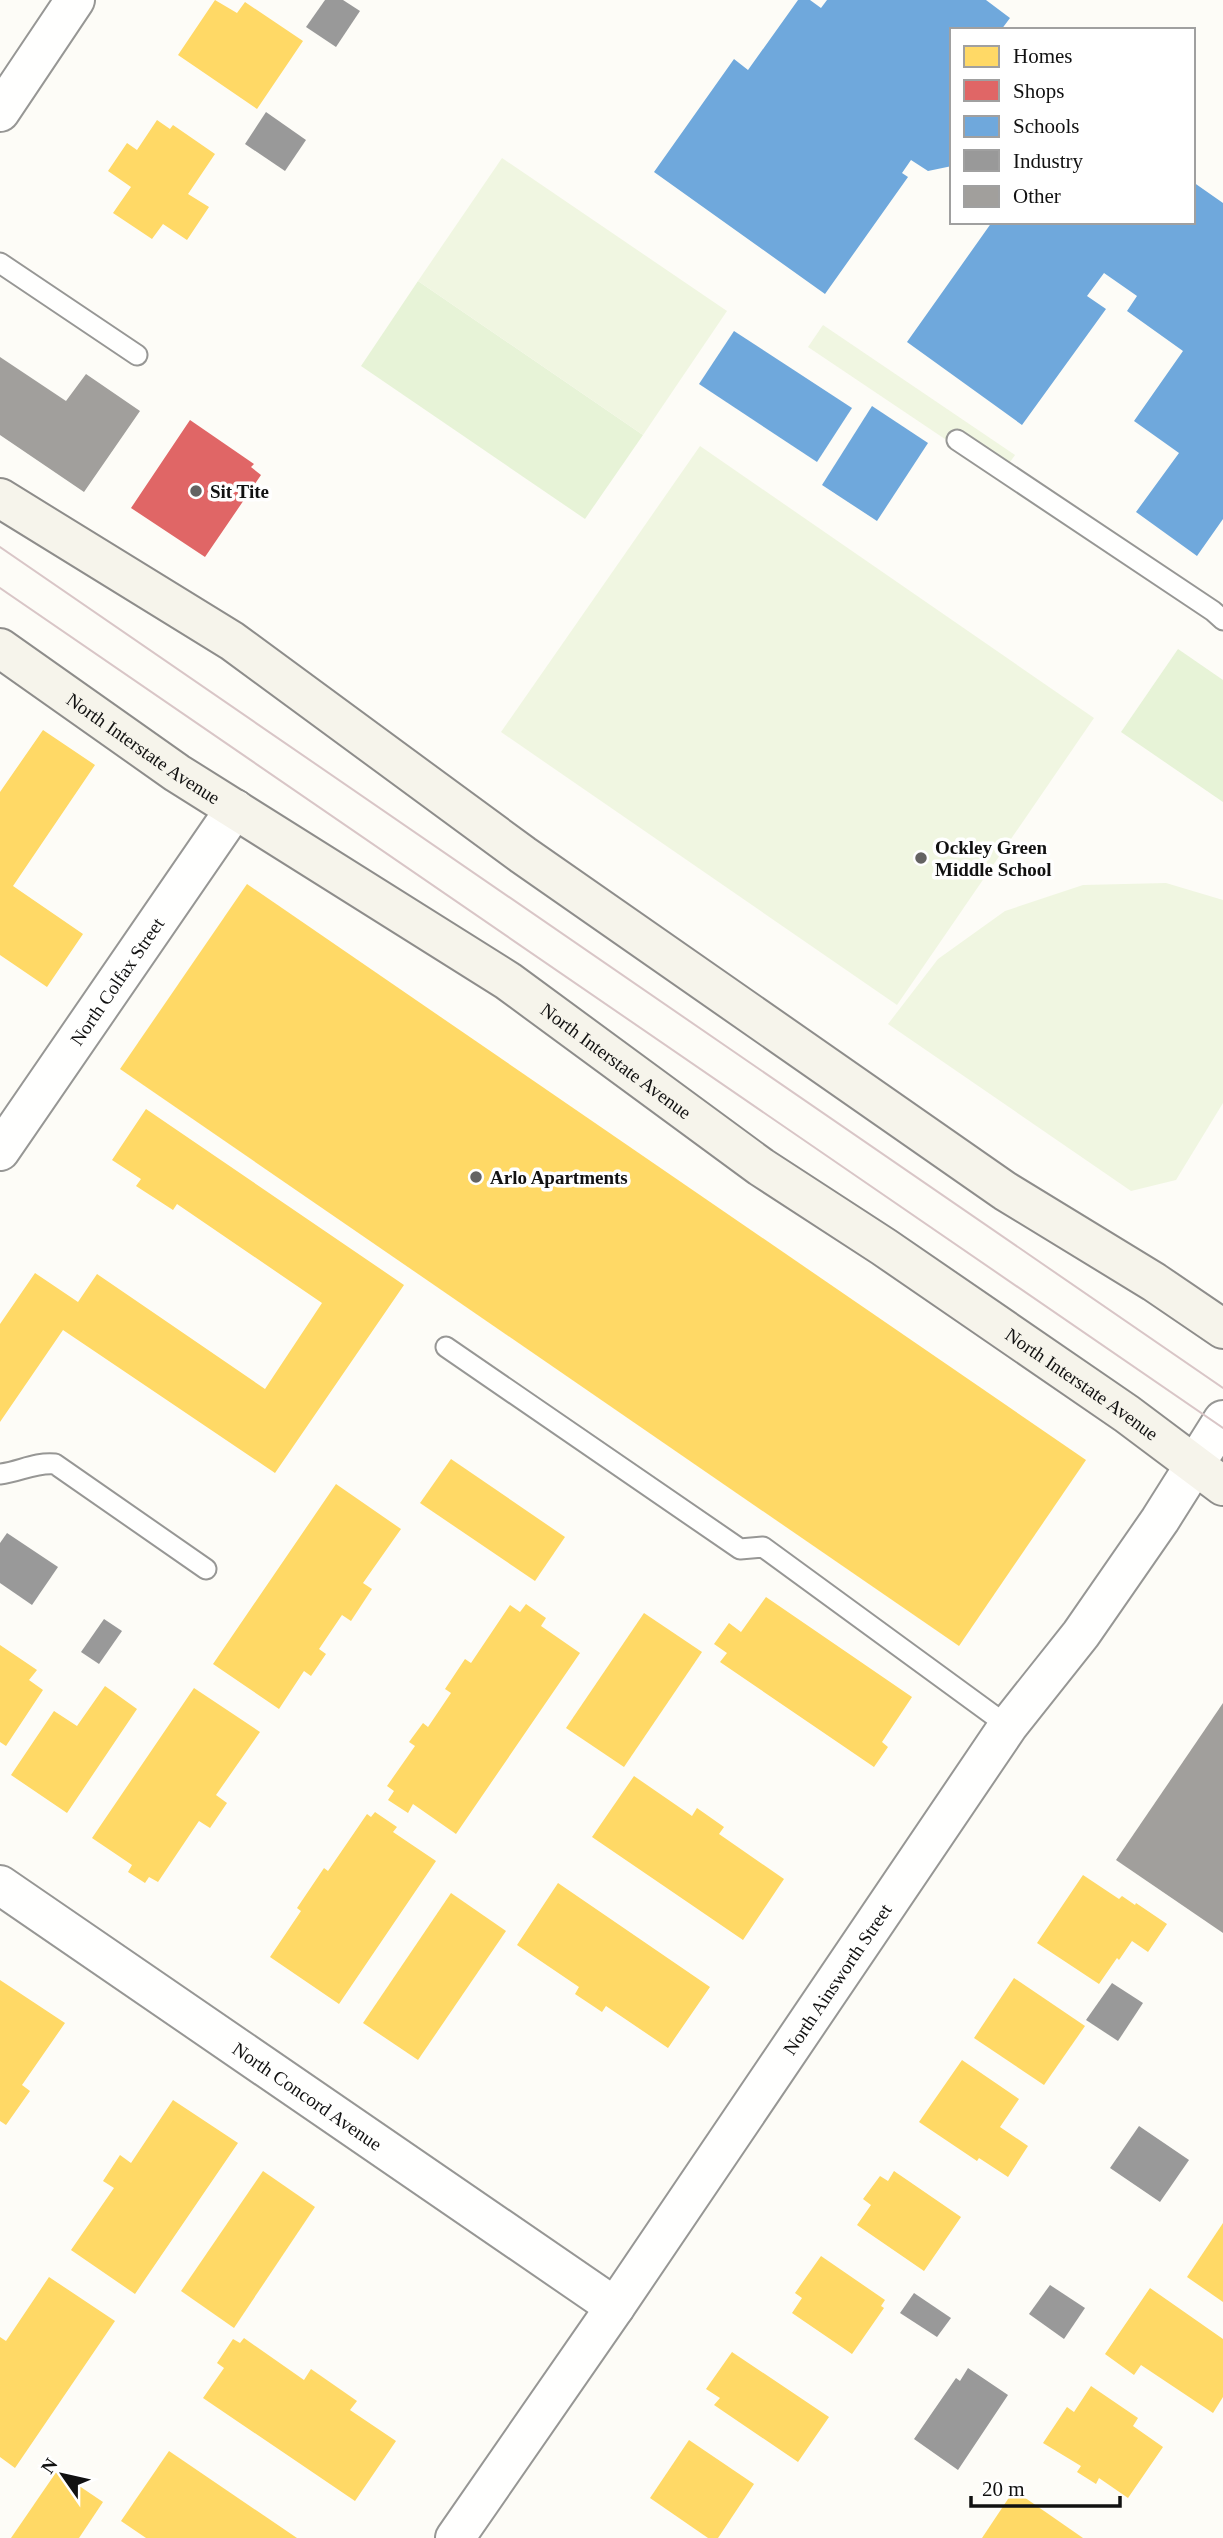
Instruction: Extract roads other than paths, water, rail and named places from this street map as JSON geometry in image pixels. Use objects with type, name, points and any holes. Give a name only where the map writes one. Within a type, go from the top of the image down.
[{"type":"street","points":[[0,112],[75,0]]},
{"type":"street","points":[[0,498],[232,641],[523,855],[994,1183],[1165,1289],[1223,1329]]},
{"type":"street","name":"North Interstate Avenue","points":[[0,648],[177,774],[508,981],[761,1167],[1127,1414],[1209,1475]]},
{"type":"street","name":"North Colfax Street","points":[[0,1151],[235,809]]},
{"type":"street","name":"North Ainsworth Street","points":[[455,2538],[615,2307],[1008,1726],[1209,1475],[1223,1420]]},
{"type":"street","name":"North Concord Avenue","points":[[0,1885],[615,2307]]},
{"type":"lane","points":[[0,263],[137,355]]},
{"type":"lane","points":[[957,440],[1223,620]]},
{"type":"lane","points":[[446,1347],[740,1549],[763,1547],[1008,1726]]},
{"type":"lane","points":[[0,1474],[14,1473],[39,1463],[55,1464],[206,1569]]},
{"type":"tram line","points":[[0,547],[1223,1388]]},
{"type":"tram line","points":[[0,588],[1223,1428]]},
{"type":"place","name":"Sit Tite","points":[[196,491]]},
{"type":"place","name":"Ockley Green Middle School","points":[[921,858]]},
{"type":"place","name":"Arlo Apartments","points":[[476,1177]]}]
